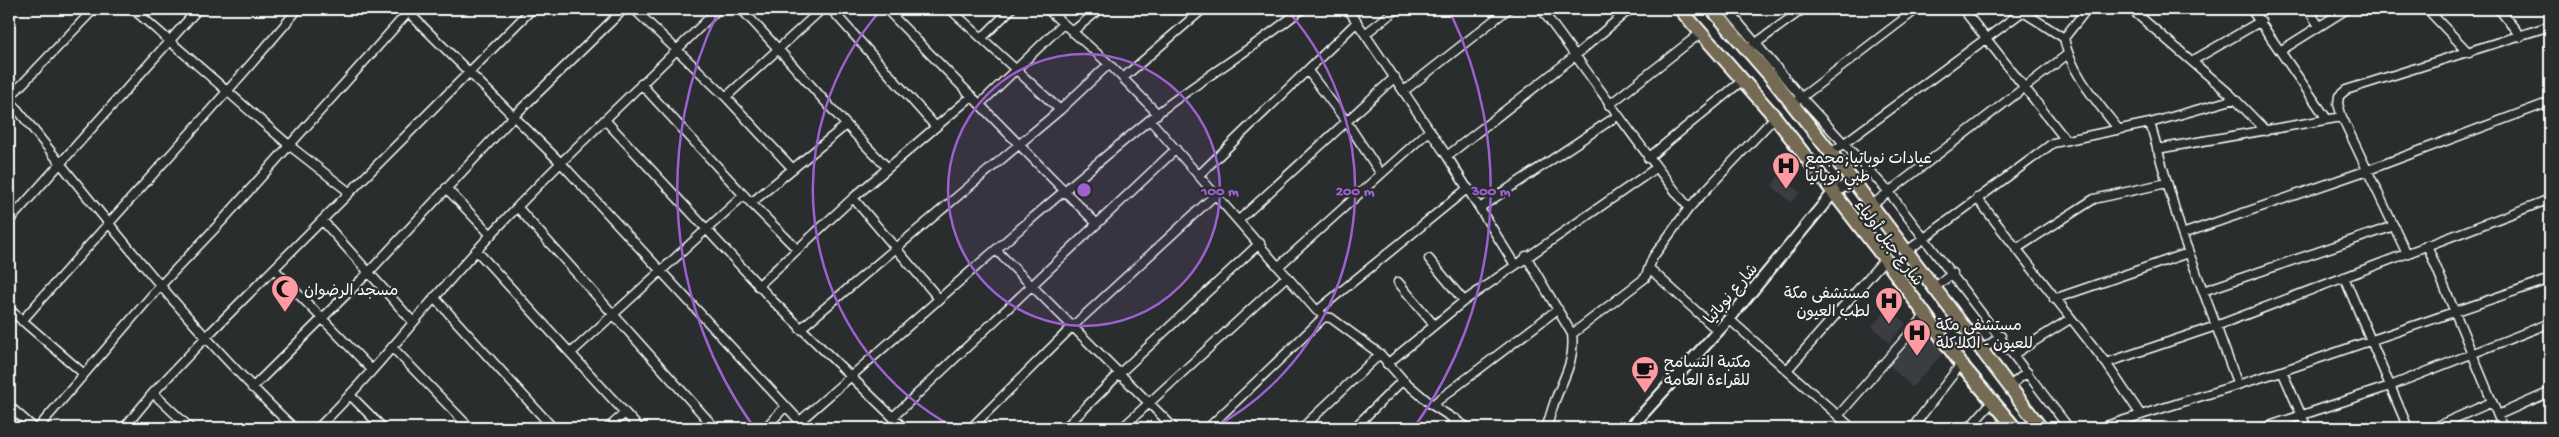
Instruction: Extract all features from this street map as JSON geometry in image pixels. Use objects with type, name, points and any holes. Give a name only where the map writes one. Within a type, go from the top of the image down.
[{"type":"main road","name":"شارع جبل أولياء","points":[[1680,9],[1775,117],[1832,194],[1885,259],[1961,364],[2015,428]]},
{"type":"main road","name":"شارع جبل أولياء","points":[[1713,9],[1752,47],[1797,100],[1831,154],[2041,428]]},
{"type":"street","points":[[94,9],[9,99],[160,287],[252,388],[294,428]]},
{"type":"street","points":[[133,9],[290,146],[349,192]]},
{"type":"street","points":[[9,222],[198,9]]},
{"type":"street","points":[[22,321],[108,223],[228,93],[298,9]]},
{"type":"street","points":[[124,428],[153,393],[205,338],[275,270],[349,192],[532,9]]},
{"type":"street","points":[[252,388],[369,272],[514,116],[624,9]]},
{"type":"street","points":[[634,9],[726,97],[792,168]]},
{"type":"street","points":[[318,428],[351,396],[476,250],[561,163],[718,9]]},
{"type":"street","points":[[741,9],[779,48],[845,126],[888,168]]},
{"type":"street","points":[[726,97],[822,9]]},
{"type":"street","points":[[831,9],[936,127]]},
{"type":"street","points":[[886,9],[1097,224]]},
{"type":"street","points":[[950,9],[1060,110]]},
{"type":"street","points":[[982,38],[1011,9]]},
{"type":"street","points":[[1047,9],[1109,64],[1158,114]]},
{"type":"street","points":[[1072,32],[1100,9]]},
{"type":"street","points":[[1123,78],[1203,9]]},
{"type":"street","points":[[800,421],[1065,191],[1150,120],[1222,65],[1268,37],[1302,9]]},
{"type":"street","points":[[1348,9],[1448,156],[1515,265]]},
{"type":"street","points":[[1365,34],[1398,9]]},
{"type":"street","points":[[1404,91],[1508,9]]},
{"type":"street","points":[[1541,9],[1576,55],[1609,105],[1648,158],[1689,208]]},
{"type":"street","points":[[1448,156],[1576,55],[1630,9]]},
{"type":"street","points":[[1727,9],[1752,47],[1803,9]]},
{"type":"street","points":[[1917,9],[1797,100],[1845,143],[1888,191],[1953,273],[2069,428]]},
{"type":"street","points":[[1964,9],[2065,139]]},
{"type":"street","points":[[2064,38],[2087,9]]},
{"type":"street","points":[[2251,9],[2327,119]]},
{"type":"street","points":[[2308,9],[2319,26]]},
{"type":"street","points":[[2280,52],[2347,9]]},
{"type":"street","points":[[2426,9],[2469,53]]},
{"type":"street","points":[[2500,9],[2521,37]]},
{"type":"street","points":[[38,428],[160,287],[290,146],[408,10],[561,163],[806,428]]},
{"type":"street","points":[[1831,154],[1987,38],[2020,10],[2064,38],[2068,54],[2096,100],[2119,130]]},
{"type":"street","points":[[2135,10],[2235,98],[2266,131]]},
{"type":"street","points":[[2192,61],[2260,21]]},
{"type":"street","points":[[1199,175],[1357,22]]},
{"type":"street","points":[[980,104],[1063,24]]},
{"type":"street","points":[[2407,254],[2342,117],[2338,104],[2339,96],[2346,90],[2521,37],[2550,26]]},
{"type":"street","points":[[1609,105],[1702,32]]},
{"type":"street","points":[[1872,206],[1888,191],[2068,54]]},
{"type":"street","points":[[800,329],[895,247],[1060,110],[1109,64]]},
{"type":"street","points":[[1308,71],[1346,121],[1381,174]]},
{"type":"street","points":[[1239,220],[1394,77]]},
{"type":"street","points":[[1648,158],[1744,80]]},
{"type":"street","points":[[641,84],[751,203],[797,249]]},
{"type":"street","points":[[758,286],[853,198],[972,96]]},
{"type":"street","points":[[1907,251],[2044,148],[2065,139],[2150,123],[2235,98]]},
{"type":"street","points":[[2182,234],[2368,170],[2550,102]]},
{"type":"street","points":[[1481,207],[1617,116]]},
{"type":"street","points":[[1572,334],[1641,282],[1650,269],[1653,257],[1689,208],[1775,117]]},
{"type":"street","points":[[2157,149],[2342,117]]},
{"type":"street","points":[[605,120],[758,286],[800,329],[904,428]]},
{"type":"street","points":[[1150,120],[1260,243],[1316,310],[1331,318],[1380,354],[1403,380],[1432,405],[1468,428]]},
{"type":"street","points":[[2150,123],[2188,253],[2238,385]]},
{"type":"street","points":[[751,203],[845,126]]},
{"type":"street","points":[[1279,266],[1430,130]]},
{"type":"street","points":[[893,417],[1176,149]]},
{"type":"street","points":[[1388,364],[1464,301],[1526,256],[1656,168]]},
{"type":"street","name":"شارع نوباتيا","points":[[1630,428],[1729,319],[1832,194],[1853,181]]},
{"type":"street","points":[[2016,249],[2094,199],[2167,183]]},
{"type":"street","points":[[446,188],[491,235]]},
{"type":"street","points":[[1208,428],[1321,314],[1468,188]]},
{"type":"street","points":[[971,428],[1073,326],[1216,194]]},
{"type":"street","points":[[571,353],[744,195]]},
{"type":"street","points":[[853,198],[940,300]]},
{"type":"street","points":[[1977,198],[2054,299],[2106,363],[2141,415]]},
{"type":"street","points":[[2106,363],[2216,326],[2550,199]]},
{"type":"street","points":[[518,208],[715,428]]},
{"type":"street","points":[[322,220],[413,322]]},
{"type":"street","points":[[2203,291],[2394,226]]},
{"type":"street","points":[[1064,428],[1120,373],[1260,243]]},
{"type":"street","points":[[2428,246],[2504,428]]},
{"type":"street","points":[[476,250],[639,428]]},
{"type":"street","points":[[997,251],[1174,428]]},
{"type":"street","points":[[2054,299],[2188,253]]},
{"type":"street","points":[[1526,256],[1572,334],[1573,349],[1570,367],[1556,398],[1546,428]]},
{"type":"street","points":[[1429,259],[1464,301]]},
{"type":"street","points":[[1786,370],[1885,259]]},
{"type":"street","points":[[1650,269],[1718,331]]},
{"type":"street","points":[[275,270],[372,370]]},
{"type":"street","points":[[1934,288],[1953,273]]},
{"type":"street","points":[[1122,428],[1287,276]]},
{"type":"street","points":[[2344,277],[2408,428]]},
{"type":"street","points":[[2099,428],[2282,371],[2550,279]]},
{"type":"street","points":[[1398,282],[1434,325]]},
{"type":"street","points":[[434,298],[553,428]]},
{"type":"street","points":[[9,309],[84,374]]},
{"type":"street","points":[[1432,405],[1558,309]]},
{"type":"street","points":[[1838,416],[1925,316]]},
{"type":"street","points":[[2014,354],[2070,318]]},
{"type":"street","points":[[1729,319],[1852,428]]},
{"type":"street","points":[[2263,428],[2390,386],[2550,323]]},
{"type":"street","points":[[1982,350],[2000,336]]},
{"type":"street","points":[[392,347],[470,428]]},
{"type":"street","points":[[1302,428],[1380,354]]},
{"type":"street","points":[[1912,428],[1961,364]]},
{"type":"street","points":[[2282,371],[2307,428]]},
{"type":"street","points":[[2010,386],[2027,372]]},
{"type":"street","points":[[1354,428],[1403,380]]},
{"type":"street","points":[[2498,415],[2550,392]]},
{"type":"street","points":[[153,393],[190,428]]},
{"type":"street","points":[[351,396],[383,428]]},
{"type":"street","points":[[1969,428],[1993,401]]},
{"type":"street","points":[[2433,428],[2492,402]]},
{"type":"street","points":[[9,406],[34,428]]},
{"type":"street","points":[[765,428],[786,406]]},
{"type":"street","points":[[608,428],[625,413]]},
{"type":"street","points":[[1449,428],[1456,419]]},
{"type":"shaded area","name":"عيادات نوباتيا;مجمع طبي نوباتيا","points":[[1780,173],[1800,193],[1791,202],[1772,186]]},
{"type":"shaded area","name":"مستشفى مكة لطب العيون","points":[[1890,307],[1906,324],[1889,343],[1872,326]]},
{"type":"shaded area","name":"مستشفى مكة للعيون - الكلاكلة","points":[[1927,323],[1946,350],[1912,387],[1888,364]]},
{"type":"place","name":"عيادات نوباتيا;مجمع طبي نوباتيا","points":[[1786,190]]},
{"type":"place","name":"مسجد الرضوان","points":[[285,313]]},
{"type":"place","name":"مستشفى مكة لطب العيون","points":[[1889,325]]},
{"type":"place","name":"مستشفى مكة للعيون - الكلاكلة","points":[[1917,357]]},
{"type":"place","name":"مكتبة التسامح للقراءة العامة","points":[[1645,394]]}]
